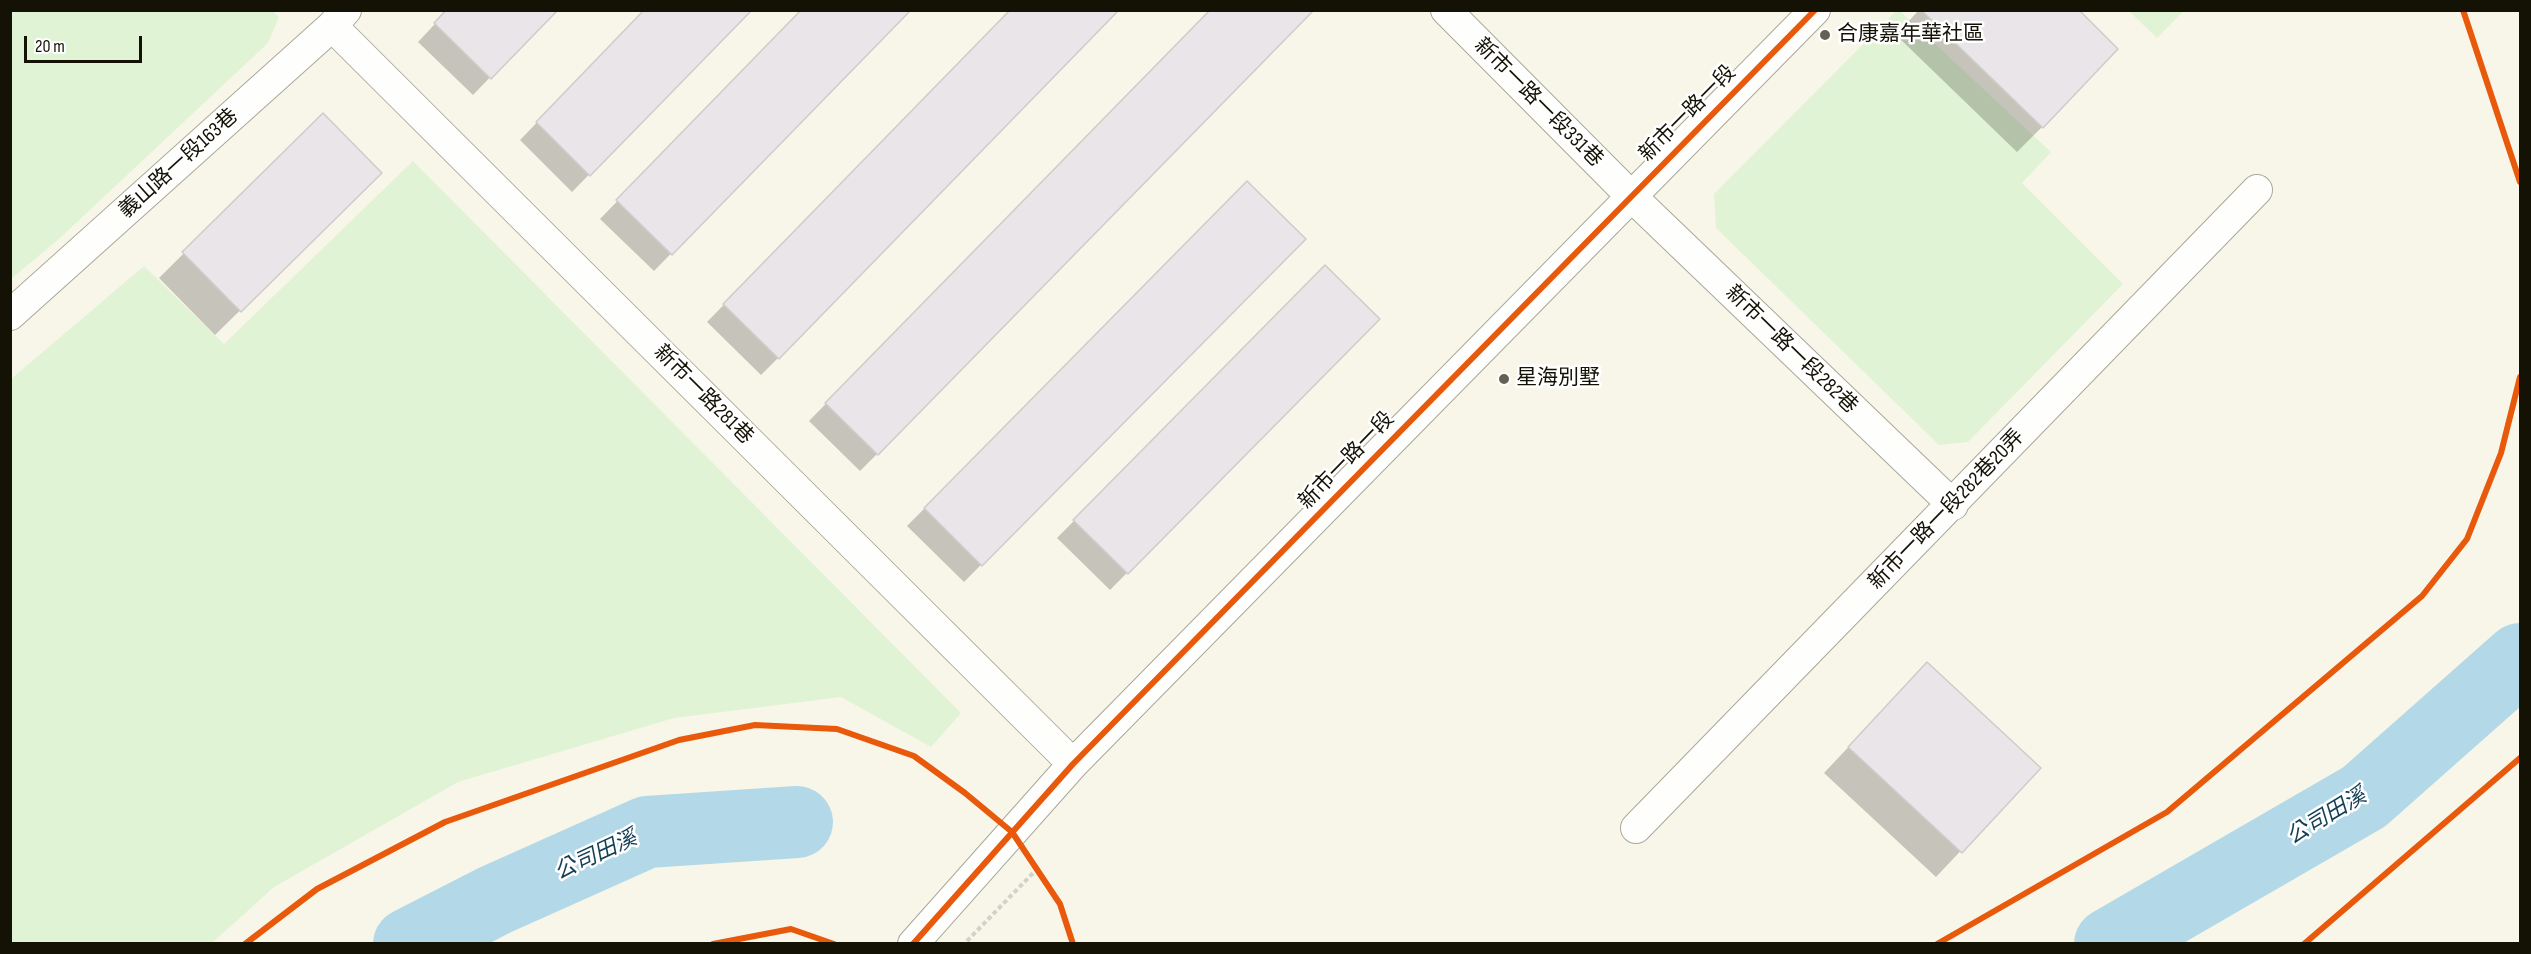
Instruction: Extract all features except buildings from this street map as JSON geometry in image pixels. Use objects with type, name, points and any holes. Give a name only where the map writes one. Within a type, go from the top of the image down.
[{"type":"street","name":"新市一路一段331巷","points":[[1446,10],[1630,195]]},
{"type":"street","name":"新市一路一段","points":[[913,944],[1073,764],[1630,195],[1815,10]]},
{"type":"street","name":"義山路一段163巷","points":[[10,315],[339,18]]},
{"type":"street","name":"新市一路281巷","points":[[339,18],[1073,764]]},
{"type":"street","name":"新市一路一段282巷20弄","points":[[1635,828],[1953,505],[2257,190]]},
{"type":"street","name":"新市一路一段282巷","points":[[1630,195],[1953,505]]},
{"type":"path","points":[[2463,10],[2520,182]]},
{"type":"path","points":[[1937,944],[2166,812],[2422,596],[2467,539],[2501,453],[2520,377]]},
{"type":"path","points":[[245,944],[318,890],[445,822],[680,740],[755,725],[837,729],[914,756],[965,792],[1012,832],[1060,904],[1073,944]]},
{"type":"path","points":[[2304,944],[2520,758]]},
{"type":"path","points":[[965,944],[1037,869]]},
{"type":"path","points":[[713,944],[791,929],[834,944]]},
{"type":"green space","points":[[272,10],[279,17],[268,43],[60,238],[11,279],[11,11]]},
{"type":"green space","points":[[1896,11],[1900,11],[2051,152],[2022,183],[2123,284],[1968,442],[1939,445],[1716,228],[1714,194]]},
{"type":"green space","points":[[2129,11],[2184,11],[2157,38]]},
{"type":"green space","points":[[413,161],[961,713],[931,747],[841,697],[674,718],[458,782],[274,887],[212,943],[11,943],[11,379],[144,266],[224,344]]},
{"type":"waterway","name":"公司田溪","points":[[2110,944],[2364,797],[2520,659]]},
{"type":"waterway","name":"公司田溪","points":[[409,944],[495,900],[647,832],[797,822]]},
{"type":"cycle path","points":[[913,944],[1073,764],[1815,10]]},
{"type":"cycle path","points":[[2463,10],[2520,182]]},
{"type":"cycle path","points":[[1937,944],[2167,812],[2422,596],[2467,539],[2501,453],[2520,377]]},
{"type":"cycle path","points":[[245,944],[317,889],[445,822],[679,740],[755,725],[837,729],[914,756],[965,793],[1012,832],[1060,904],[1073,944]]},
{"type":"cycle path","points":[[2304,944],[2520,758]]},
{"type":"cycle path","points":[[713,944],[791,929],[834,944]]},
{"type":"place","name":"合康嘉年華社區","points":[[1825,35]]},
{"type":"place","name":"星海別墅","points":[[1504,379]]}]
